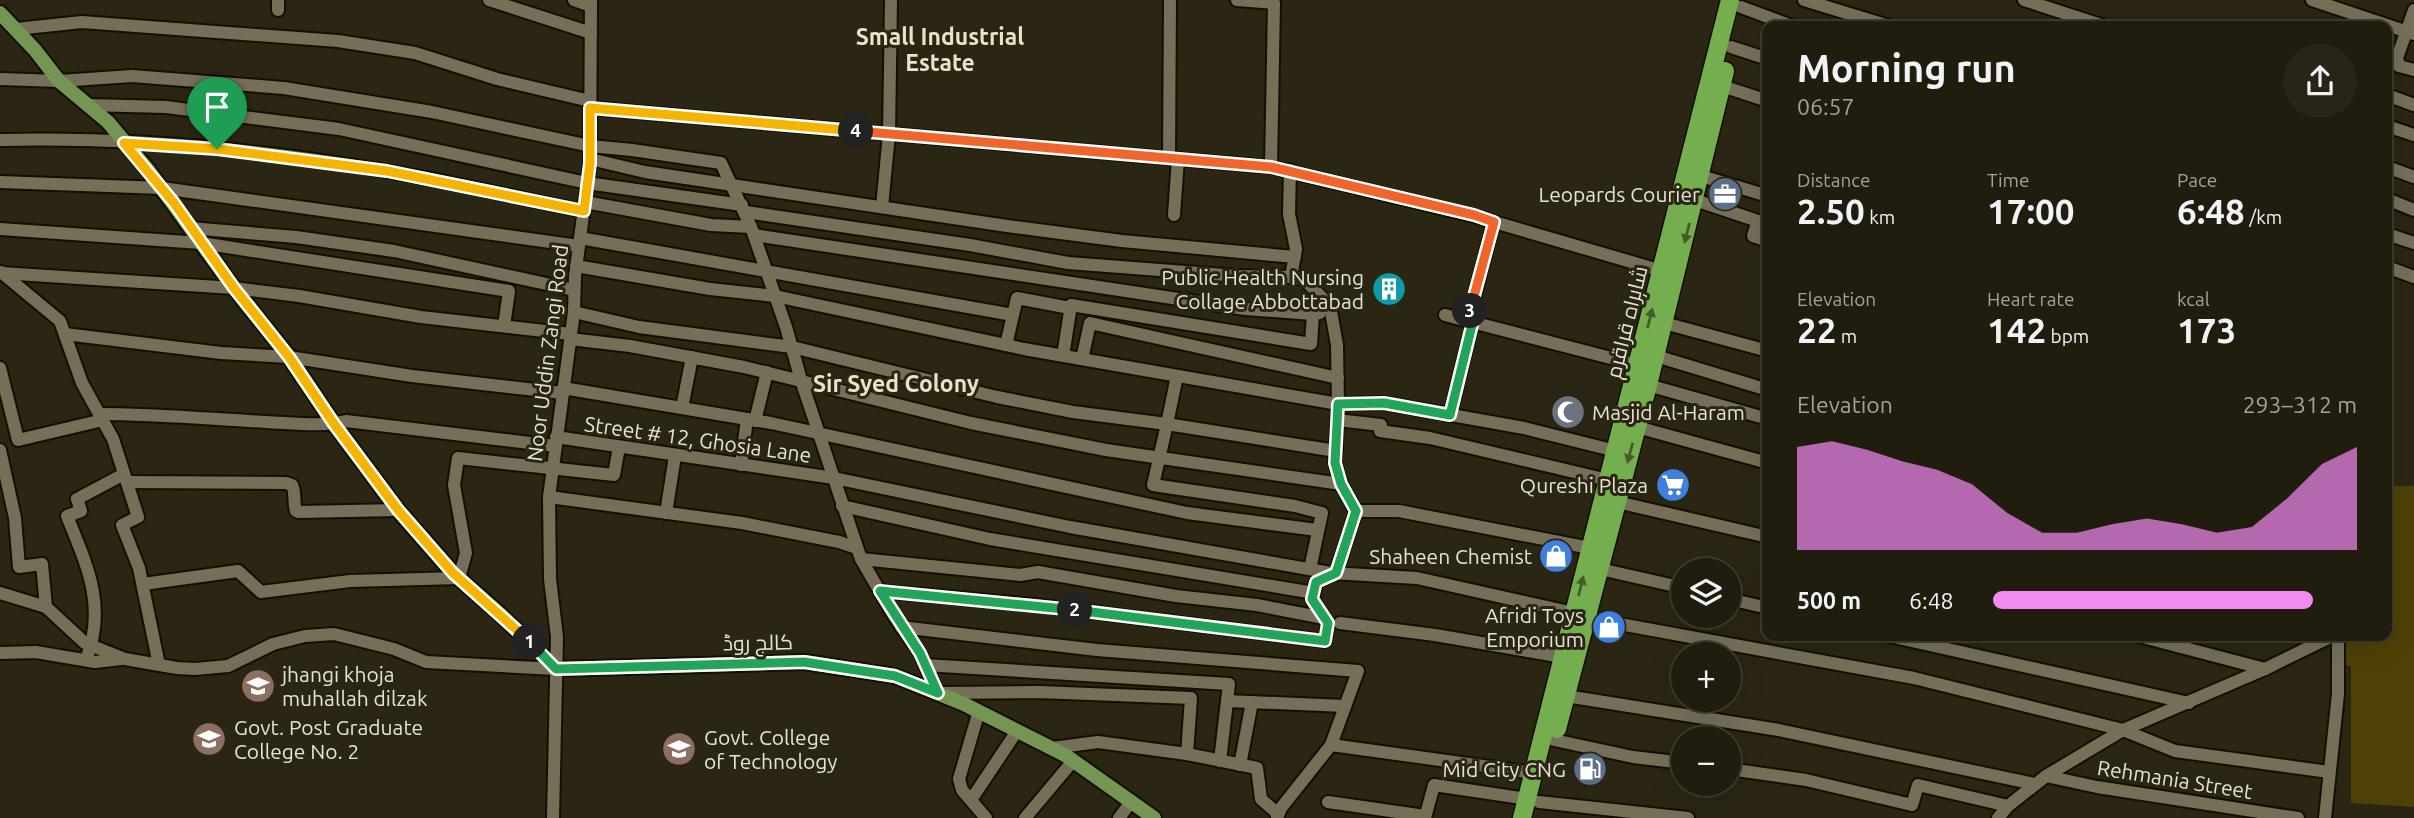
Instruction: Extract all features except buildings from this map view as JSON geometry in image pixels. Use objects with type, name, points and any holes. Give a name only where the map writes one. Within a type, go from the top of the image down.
[{"type":"highway","name":"شاہراہ قراقرم","points":[[1522,818],[1534,807],[1555,740],[1566,696],[1590,548],[1638,365],[1695,200],[1731,47],[1738,2]]},
{"type":"highway","name":"شاہراہ قراقرم","points":[[1534,807],[1534,773],[1563,657],[1600,569],[1618,502],[1664,323],[1669,273],[1738,2]]},
{"type":"main road","points":[[0,13],[59,81],[107,122],[162,188],[234,288],[289,357],[334,424],[398,510],[459,578],[556,669]]},
{"type":"main road","name":"کالج روڈ","points":[[556,669],[804,662],[895,676],[979,711],[1052,748],[1154,818]]},
{"type":"street","points":[[489,0],[592,33]]},
{"type":"street","points":[[573,0],[591,3]]},
{"type":"street","points":[[882,207],[889,134],[891,0]]},
{"type":"street","points":[[1170,0],[1174,215]]},
{"type":"street","points":[[1237,0],[1274,3],[1271,167]]},
{"type":"street","points":[[1804,0],[1873,21]]},
{"type":"street","points":[[2024,0],[2089,21]]},
{"type":"street","points":[[2312,0],[2374,21]]},
{"type":"street","points":[[1738,2],[1781,21]]},
{"type":"street","name":"Noor Uddin Zangi Road","points":[[556,669],[557,637],[550,579],[549,497],[574,312],[576,266],[590,152],[591,3]]},
{"type":"street","points":[[2414,10],[2410,32],[2397,63],[2414,71]]},
{"type":"street","points":[[16,29],[82,22],[338,41],[415,53],[590,104],[889,134],[1271,167],[1494,222],[1669,273]]},
{"type":"street","points":[[2392,27],[2410,32]]},
{"type":"street","points":[[1731,47],[1762,57]]},
{"type":"street","points":[[0,79],[59,81],[132,76],[284,88],[432,112],[590,152],[645,172],[1122,241],[1295,257]]},
{"type":"street","points":[[1722,86],[1762,99]]},
{"type":"street","points":[[2392,97],[2414,105]]},
{"type":"street","points":[[88,105],[166,107],[339,129],[587,183],[1068,263],[1304,279],[1330,306],[1337,345],[1338,420],[1335,463],[1341,484],[1356,511],[1336,573],[1316,582],[1312,599],[1328,623],[1325,641],[1048,607],[880,591]]},
{"type":"street","points":[[2392,127],[2413,132]]},
{"type":"street","points":[[0,140],[44,139],[217,149],[350,165],[584,206],[1232,307],[1331,313]]},
{"type":"street","points":[[590,152],[632,149],[721,163],[753,231],[859,553],[925,665],[938,693],[1039,692],[1191,698],[1187,754]]},
{"type":"street","points":[[2392,169],[2414,177]]},
{"type":"street","points":[[1290,170],[1289,214],[1296,249],[1291,277]]},
{"type":"street","points":[[1701,176],[1762,195]]},
{"type":"street","points":[[0,182],[162,188],[579,242],[766,270],[1013,315]]},
{"type":"street","points":[[1695,200],[1758,221],[1753,236],[1762,239]]},
{"type":"street","points":[[2392,202],[2414,210]]},
{"type":"street","points":[[1450,415],[1494,222]]},
{"type":"street","points":[[190,228],[296,237],[394,251],[574,290]]},
{"type":"street","points":[[0,229],[201,243],[509,291],[504,326]]},
{"type":"street","points":[[2392,236],[2414,243]]},
{"type":"street","points":[[576,266],[710,289],[775,296],[1063,356],[1338,404],[1384,403],[1524,428],[1616,451]]},
{"type":"street","points":[[2392,269],[2414,277]]},
{"type":"street","points":[[1,272],[234,288],[421,317],[570,336],[766,372],[971,423],[1158,458],[1341,484]]},
{"type":"street","points":[[1,272],[60,321],[82,383],[113,439],[138,517],[122,525],[139,568],[159,665]]},
{"type":"street","points":[[1006,345],[1017,298],[1070,308]]},
{"type":"street","points":[[1063,356],[1071,304],[1311,344],[1313,314]]},
{"type":"street","points":[[574,312],[639,327],[792,347],[850,363],[1073,412],[1336,451]]},
{"type":"street","points":[[1445,315],[1638,365]]},
{"type":"street","points":[[1082,359],[1090,323],[1338,378]]},
{"type":"street","points":[[1664,323],[1762,349]]},
{"type":"street","points":[[65,334],[289,357],[412,376],[563,390],[682,408],[820,433],[1187,513],[1317,530]]},
{"type":"street","points":[[1656,356],[1762,388]]},
{"type":"street","points":[[682,408],[692,357]]},
{"type":"street","name":"Street # 12, Ghosia Lane","points":[[0,368],[18,440],[101,417],[163,414],[242,421],[334,424],[346,421],[619,447],[834,478],[1070,527],[1310,569],[1418,578],[1580,615],[1914,678],[2123,730],[2175,751],[2329,772]]},
{"type":"street","points":[[741,465],[766,372]]},
{"type":"street","points":[[1177,376],[1153,485],[1295,506],[1322,513],[1310,569]]},
{"type":"street","points":[[1648,385],[1762,417]]},
{"type":"street","points":[[1338,420],[1381,425],[1380,431],[1430,438],[1608,480]]},
{"type":"street","points":[[1637,427],[1762,461]]},
{"type":"street","points":[[143,584],[238,571],[261,592],[350,581],[459,578],[466,553],[454,485],[461,433]]},
{"type":"street","points":[[458,458],[614,475],[619,447]]},
{"type":"street","points":[[0,450],[15,518],[19,567],[42,564],[46,607]]},
{"type":"street","points":[[666,513],[675,456]]},
{"type":"street","points":[[86,660],[92,646],[95,598],[88,568],[67,516],[81,511],[76,499],[126,478],[286,483],[292,485],[296,511],[299,512],[398,510]]},
{"type":"street","points":[[549,497],[742,523],[839,542],[859,553],[1020,575],[1038,572],[1325,618]]},
{"type":"street","points":[[1618,502],[1762,536]]},
{"type":"street","points":[[842,506],[990,539],[1314,593]]},
{"type":"street","points":[[1356,511],[1399,511],[1590,548]]},
{"type":"street","points":[[1600,569],[1671,586]]},
{"type":"street","points":[[0,593],[46,607],[85,643],[125,659],[159,665],[195,669],[228,666],[273,644],[305,636],[334,634],[394,649],[426,662],[556,669],[552,818]]},
{"type":"street","points":[[1741,602],[1762,607]]},
{"type":"street","points":[[1340,623],[1435,635],[1563,657]]},
{"type":"street","points":[[901,627],[1097,650],[1357,671],[1331,745],[1277,816],[1261,799],[1257,768],[1187,754],[1098,742],[1052,748]]},
{"type":"street","points":[[1912,641],[2189,703]]},
{"type":"street","points":[[2158,641],[2265,669]]},
{"type":"street","points":[[1998,818],[2034,784],[2123,730],[2189,703],[2323,641]]},
{"type":"street","points":[[2325,818],[2338,694],[2336,641]]},
{"type":"street","points":[[0,653],[36,652],[95,662],[125,659]]},
{"type":"street","points":[[925,665],[1229,684],[1220,761]]},
{"type":"street","points":[[1566,696],[1779,730],[2034,784]]},
{"type":"street","points":[[1227,701],[1345,706]]},
{"type":"street","points":[[1240,765],[1252,702]]},
{"type":"street","points":[[979,711],[958,779],[962,790],[986,818]]},
{"type":"street","points":[[971,800],[1017,731]]},
{"type":"street","points":[[1555,740],[1633,757],[1671,761]]},
{"type":"street","points":[[1331,745],[1534,773]]},
{"type":"street","points":[[1025,818],[1073,761]]},
{"type":"street","points":[[1741,771],[1805,779],[1912,805],[1918,785],[2008,806]]},
{"type":"street","name":"Rehmania Street","points":[[2046,776],[2121,791],[2298,818]]},
{"type":"street","points":[[1328,802],[1425,817],[1434,785],[1534,807],[1688,818]]},
{"type":"street","points":[[1119,818],[1131,802]]},
{"type":"shaded area","points":[[2392,486],[2414,486],[2414,807],[2351,803],[2351,666],[2345,665],[2346,641],[2392,641]]},
{"type":"place","name":"Leopards Courier","points":[[1725,194]]},
{"type":"place","name":"Public Health Nursing Collage Abbottabad","points":[[1389,289]]},
{"type":"place","name":"Masjid Al-Haram","points":[[1568,412]]},
{"type":"place","name":"Qureshi Plaza","points":[[1673,485]]},
{"type":"place","name":"Shaheen Chemist","points":[[1556,556]]},
{"type":"place","name":"Afridi Toys Emporium","points":[[1609,627]]},
{"type":"place","name":"jhangi khoja muhallah dilzak","points":[[258,686]]},
{"type":"place","name":"Govt. Post Graduate College No. 2","points":[[209,739]]},
{"type":"place","name":"Govt. College of Technology","points":[[679,749]]},
{"type":"place","name":"Mid City CNG","points":[[1590,769]]},
{"type":"district","name":"Small Industrial Estate","points":[[940,49]]},
{"type":"district","name":"Sir Syed Colony","points":[[896,383]]},
{"type":"route","points":[[590,108],[1271,167],[1494,222],[1468,320],[1473,321],[1450,415],[1384,403],[1338,404],[1335,463],[1341,484],[1356,511],[1336,573],[1316,582],[1312,599],[1328,623],[1325,641],[1035,606],[880,591],[920,653],[938,693],[895,676],[804,662],[556,669],[453,573],[398,510],[334,424],[289,357],[234,288],[174,203],[124,143],[217,149],[387,171],[584,211],[590,163],[590,108]]}]
